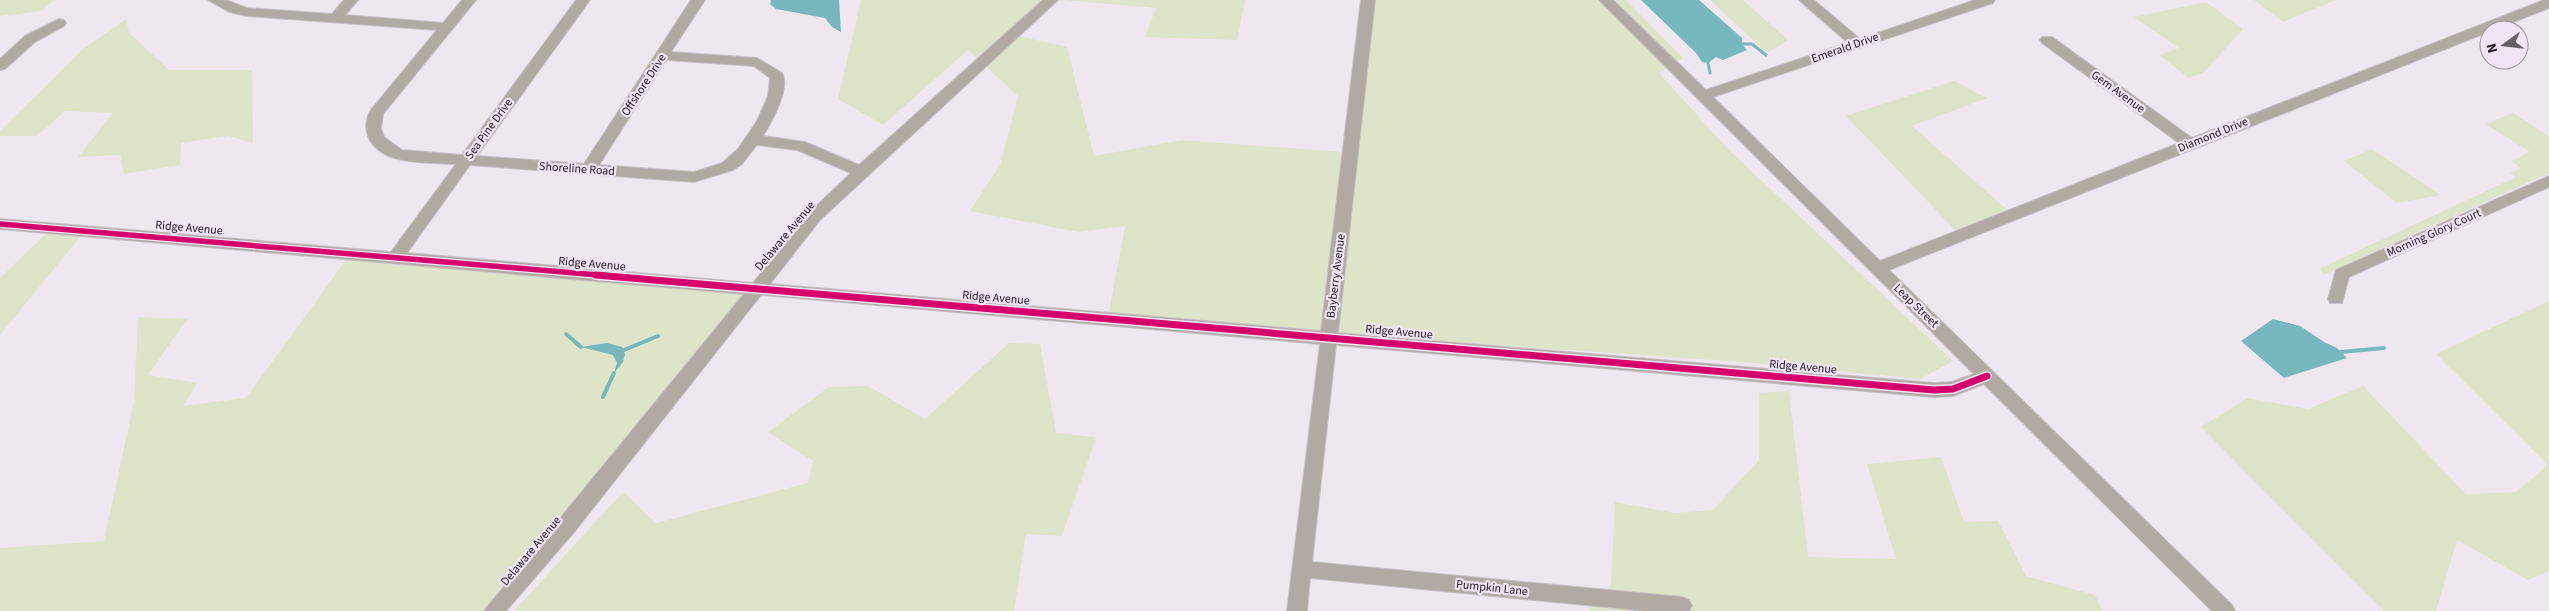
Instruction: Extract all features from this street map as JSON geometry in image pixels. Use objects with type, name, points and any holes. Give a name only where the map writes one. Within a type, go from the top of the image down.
[{"type":"street","points":[[215,0],[234,9],[246,12],[447,27]]},
{"type":"street","points":[[335,19],[351,0]]},
{"type":"street","name":"Shoreline Road","points":[[469,0],[380,107],[374,119],[373,130],[381,145],[400,154],[466,161],[694,177],[706,175],[736,162],[754,140],[776,95],[779,85],[777,76],[757,62],[662,56]]},
{"type":"street","name":"Sea Pine Drive","points":[[394,258],[583,0]]},
{"type":"street","name":"Offshore Drive","points":[[588,170],[698,0]]},
{"type":"street","name":"Delaware Avenue","points":[[494,611],[568,525],[816,216],[860,172],[1051,0]]},
{"type":"street","name":"Bayberry Avenue","points":[[1297,611],[1368,0]]},
{"type":"street","name":"Leap Street","points":[[1606,0],[2225,611]]},
{"type":"street","points":[[1806,0],[1858,44]]},
{"type":"street","name":"Emerald Drive","points":[[1703,96],[1988,0]]},
{"type":"street","name":"Diamond Drive","points":[[1877,268],[2549,2]]},
{"type":"street","points":[[0,66],[30,40],[59,23]]},
{"type":"street","name":"Gem Avenue","points":[[2047,40],[2190,144]]},
{"type":"street","points":[[754,140],[800,145],[860,172]]},
{"type":"street","name":"Morning Glory Court","points":[[2336,299],[2342,274],[2549,181]]},
{"type":"street","name":"Ridge Avenue","points":[[0,224],[1934,390],[1953,389],[1987,376]]},
{"type":"street","name":"Pumpkin Lane","points":[[1302,569],[1682,606]]},
{"type":"green space","points":[[0,0],[54,0],[42,11],[0,16]]},
{"type":"green space","points":[[861,0],[1050,0],[1014,35],[1067,47],[1094,156],[1182,140],[1355,153],[1372,0],[1626,0],[1683,58],[1659,73],[1728,149],[1953,361],[1920,379],[1755,363],[1108,318],[1125,226],[1078,232],[970,211],[1000,165],[1018,96],[968,50],[883,125],[838,99]]},
{"type":"green space","points":[[1064,0],[1245,0],[1237,40],[1145,37],[1156,8]]},
{"type":"green space","points":[[1710,0],[1743,0],[1788,40],[1767,53]]},
{"type":"green space","points":[[2254,0],[2336,0],[2283,22]]},
{"type":"green space","points":[[2206,2],[2243,29],[2203,73],[2189,78],[2159,55],[2179,48],[2134,17]]},
{"type":"green space","points":[[126,19],[129,33],[169,70],[252,70],[253,143],[228,136],[181,143],[180,165],[124,174],[120,155],[78,157],[113,113],[65,111],[37,136],[0,136],[0,131],[82,50]]},
{"type":"green space","points":[[1954,81],[1987,98],[1912,126],[2013,215],[1960,235],[1846,116]]},
{"type":"green space","points":[[2513,113],[2549,136],[2549,173],[2325,274],[2319,269],[2516,177],[2510,173],[2521,168],[2511,161],[2530,152],[2486,124]]},
{"type":"green space","points":[[2372,149],[2441,195],[2397,203],[2344,161]]},
{"type":"green space","points":[[53,227],[88,227],[0,335],[0,278]]},
{"type":"green space","points":[[351,253],[756,290],[494,611],[0,611],[0,548],[104,541],[134,402],[138,317],[187,319],[148,375],[197,383],[183,406],[246,398]]},
{"type":"green space","points":[[2549,301],[2549,571],[2528,580],[2457,540],[2436,611],[2384,611],[2201,427],[2248,398],[2308,409],[2363,386],[2466,494],[2516,492],[2548,465],[2436,354]]},
{"type":"green space","points":[[1009,343],[1040,344],[1056,433],[1096,437],[1062,536],[1026,534],[1014,611],[514,611],[623,492],[656,523],[808,483],[813,461],[768,432],[829,387],[868,386],[925,419]]},
{"type":"green space","points":[[1789,391],[1808,557],[1896,559],[1867,464],[1941,457],[1964,522],[1998,521],[2026,576],[2095,595],[2102,611],[1588,611],[1611,584],[1615,502],[1675,513],[1713,510],[1759,460],[1759,393]]},
{"type":"water","points":[[771,0],[839,0],[841,32],[832,27],[825,18],[776,9],[770,4]]},
{"type":"water","points":[[1641,0],[1699,0],[1742,38],[1742,44],[1747,50],[1723,60],[1716,57],[1708,63],[1702,62],[1696,53]]},
{"type":"water","points":[[2273,319],[2300,326],[2337,348],[2347,358],[2284,378],[2241,341]]},
{"type":"water","points":[[607,343],[622,347],[625,354],[623,362],[614,373],[617,363],[613,355],[581,347]]},
{"type":"waterway","points":[[1742,44],[1752,44],[1766,55]]},
{"type":"waterway","points":[[1708,63],[1710,73]]},
{"type":"waterway","points":[[566,334],[581,347]]},
{"type":"waterway","points":[[624,350],[658,336]]},
{"type":"waterway","points":[[2341,352],[2384,348]]},
{"type":"waterway","points":[[603,397],[614,373]]},
{"type":"cycle path","points":[[0,224],[1934,390],[1953,389],[1987,376]]}]
